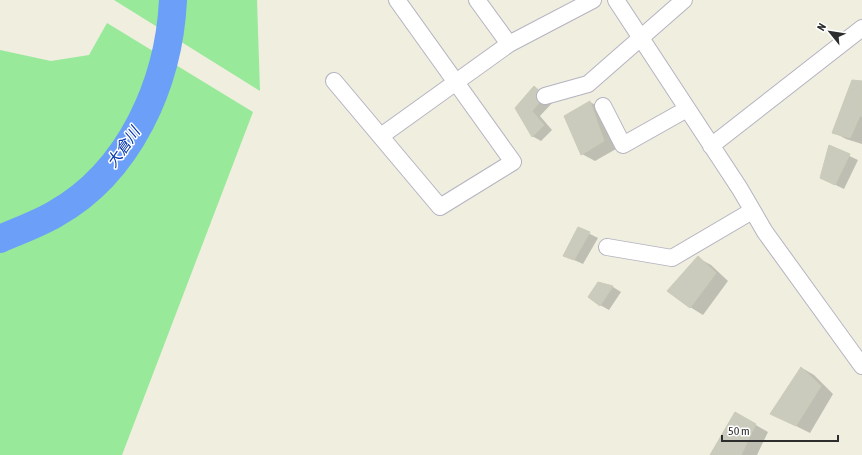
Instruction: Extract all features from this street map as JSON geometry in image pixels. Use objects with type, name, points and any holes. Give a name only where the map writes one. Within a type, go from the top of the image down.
[{"type":"street","points":[[334,81],[440,207],[513,162],[397,0]]},
{"type":"street","points":[[477,0],[509,44]]},
{"type":"street","points":[[381,136],[509,44],[593,0]]},
{"type":"street","points":[[616,0],[765,232],[806,291],[862,366]]},
{"type":"street","points":[[545,96],[588,84],[684,0]]},
{"type":"street","points":[[711,146],[862,28]]},
{"type":"street","points":[[603,106],[623,146],[687,110]]},
{"type":"street","points":[[607,247],[672,258],[752,211]]},
{"type":"green space","points":[[114,0],[257,0],[260,91]]},
{"type":"green space","points":[[107,23],[253,112],[122,455],[0,455],[0,50],[51,61],[89,55]]},
{"type":"building","points":[[852,80],[862,81],[862,116],[860,116],[850,138],[832,133]]},
{"type":"building","points":[[534,86],[545,96],[532,111],[544,125],[532,137],[515,108]]},
{"type":"building","points":[[590,101],[604,141],[581,155],[564,116]]},
{"type":"building","points":[[829,145],[850,154],[835,185],[820,178]]},
{"type":"building","points":[[578,227],[590,232],[574,260],[563,256]]},
{"type":"building","points":[[698,256],[716,273],[690,308],[667,291]]},
{"type":"building","points":[[598,282],[613,286],[600,306],[588,297]]},
{"type":"building","points":[[801,367],[821,386],[796,426],[770,414]]},
{"type":"building","points":[[735,412],[756,424],[741,455],[710,455]]},
{"type":"waterway","name":"大倉川","points":[[0,239],[48,218],[81,196],[105,175],[124,150],[141,122],[154,93],[163,63],[170,31],[173,0]]}]
